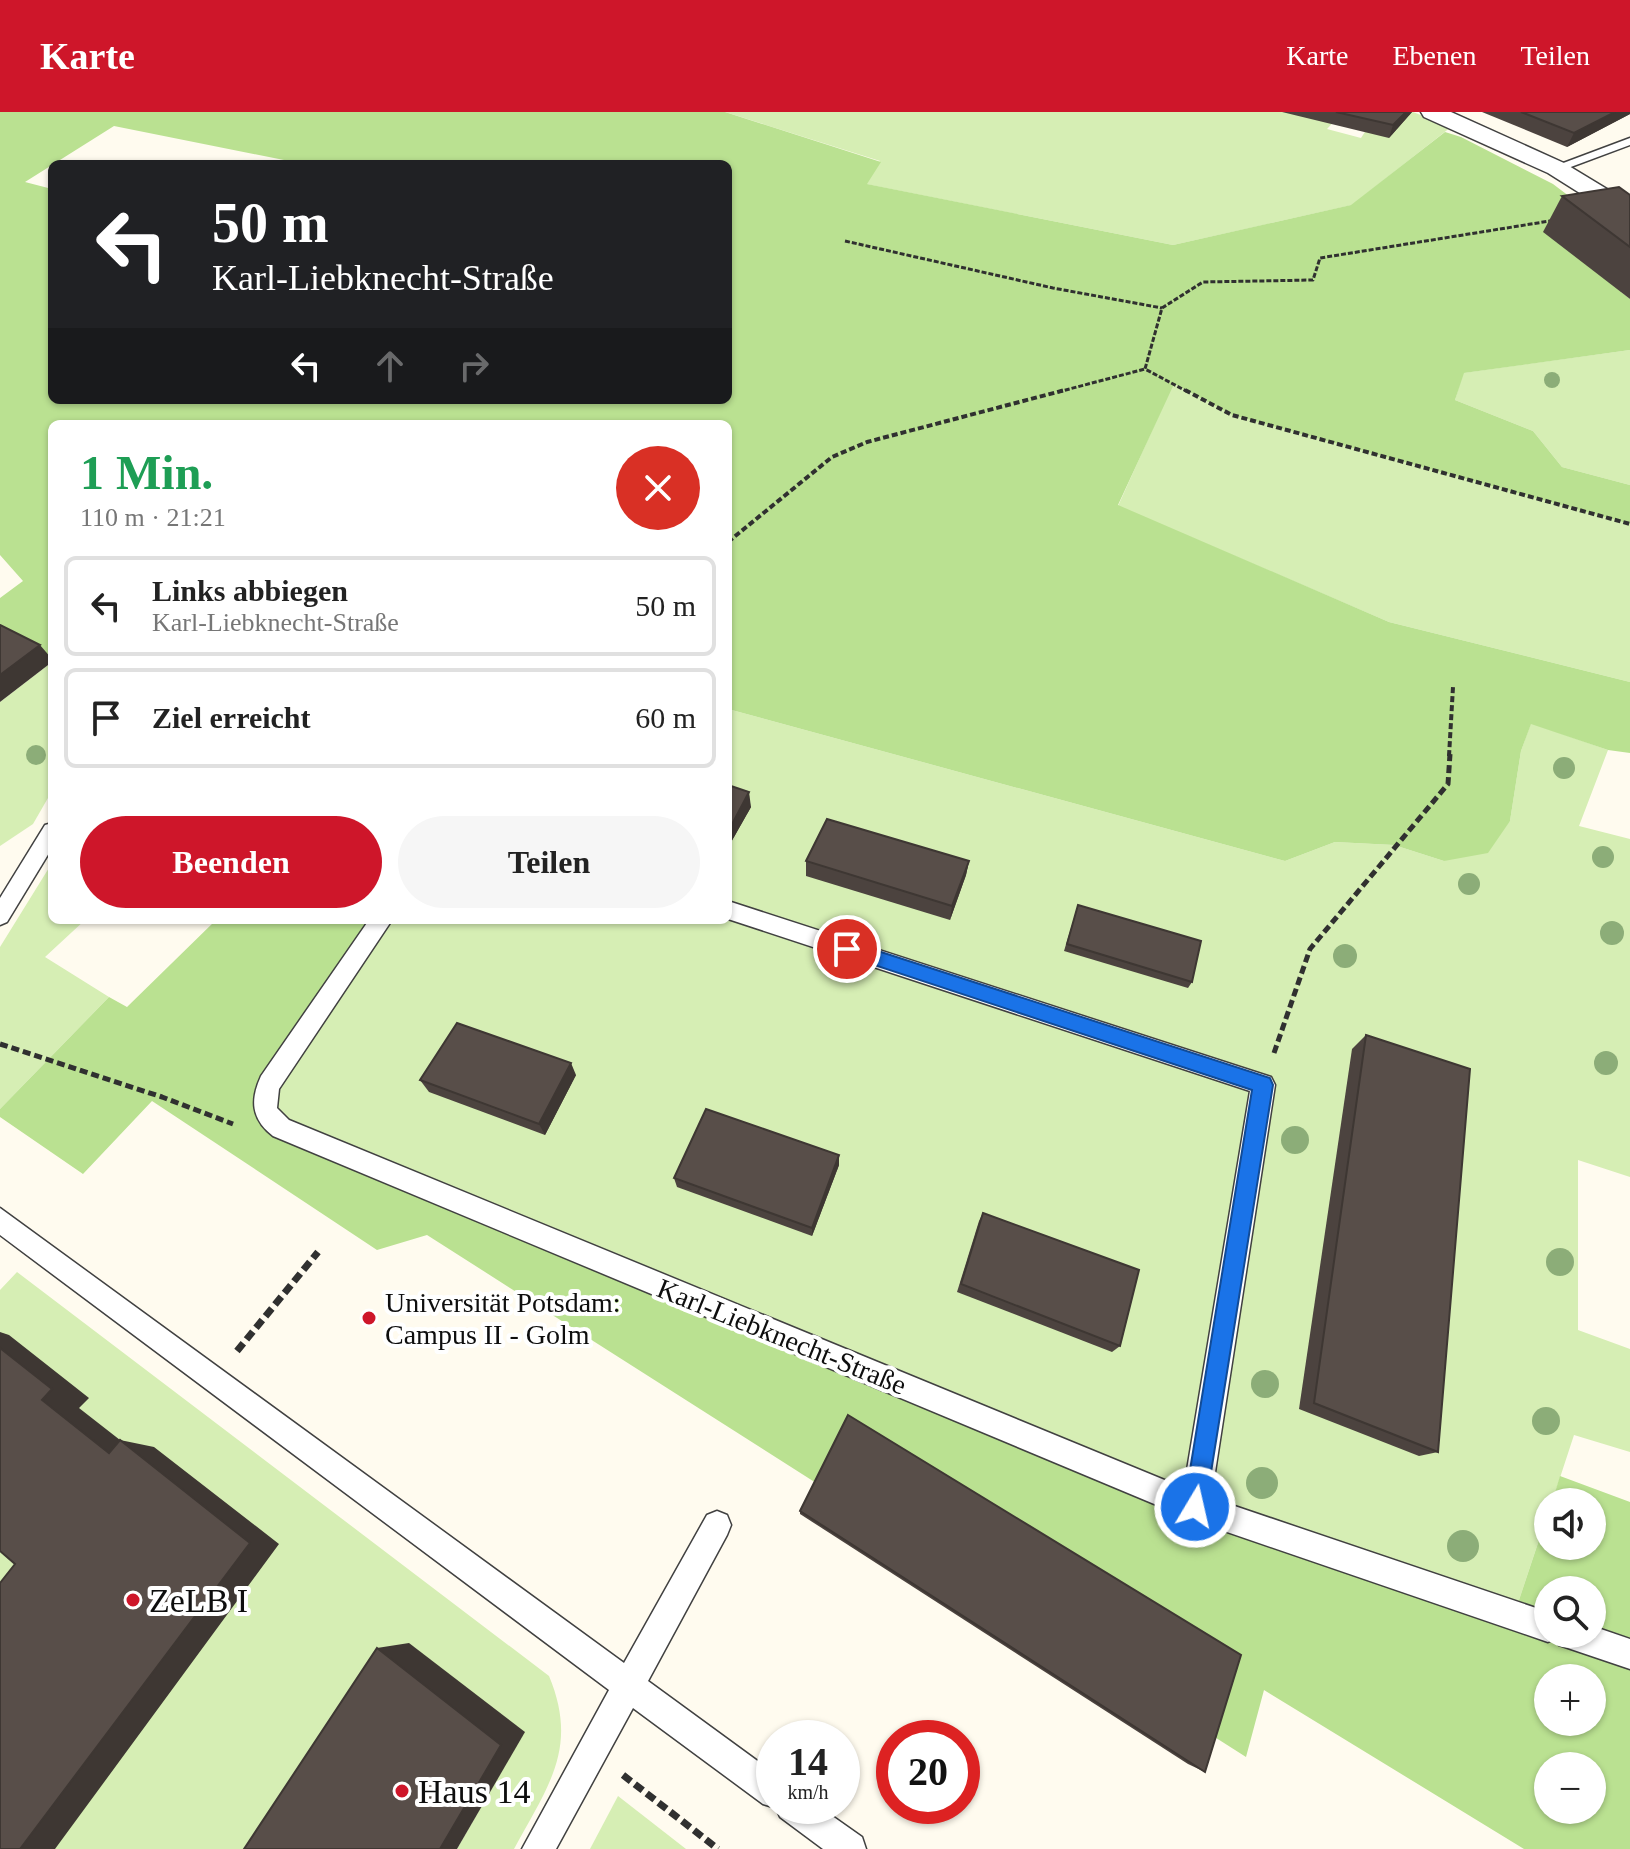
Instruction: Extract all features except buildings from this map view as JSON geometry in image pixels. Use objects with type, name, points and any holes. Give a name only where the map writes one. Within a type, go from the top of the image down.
[{"type":"street","points":[[1432,112],[1556,168],[1630,214]]},
{"type":"lane","points":[[1556,168],[1630,141]]},
{"type":"lane","points":[[3,907],[48,837]]},
{"type":"lane","points":[[732,911],[1263,1085],[1195,1507]]},
{"type":"lane","points":[[281,1128],[269,1120],[263,1110],[269,1084],[378,924]]},
{"type":"lane","name":"Karl-Liebknecht-Straße","points":[[281,1128],[1195,1507],[1534,1622]]},
{"type":"lane","points":[[0,1220],[756,1780]]},
{"type":"lane","points":[[538,1849],[717,1525]]},
{"type":"lane","points":[[1606,1646],[1630,1654]]},
{"type":"lane","points":[[816,1824],[850,1849]]},
{"type":"path","points":[[1145,369],[1162,308],[1203,282],[1313,280],[1320,258],[1559,219]]},
{"type":"path","points":[[845,241],[1053,288],[1162,308]]},
{"type":"path","points":[[732,539],[832,457],[867,442],[1145,369],[1232,415],[1630,524]]},
{"type":"path","points":[[1263,1085],[1310,949],[1448,784],[1453,687]]},
{"type":"path","points":[[0,1044],[162,1097],[221,1122],[281,1128]]},
{"type":"path","points":[[213,1379],[318,1252]]},
{"type":"path","points":[[592,1751],[718,1849]]},
{"type":"green space","points":[[0,112],[725,112],[881,162],[867,184],[1173,245],[1351,205],[1445,132],[1461,137],[1553,184],[1586,209],[1630,278],[1621,292],[1630,299],[1630,350],[1464,373],[1455,400],[1533,431],[1562,467],[1630,485],[1630,524],[1232,415],[1174,384],[1118,505],[1389,622],[1630,682],[1630,753],[1608,750],[1531,724],[1521,751],[1510,821],[1488,853],[1444,861],[1394,845],[1335,842],[1285,861],[732,710],[732,420],[48,420],[48,658],[0,634],[0,598],[23,581],[0,555]]},
{"type":"green space","points":[[725,112],[1335,112],[1341,114],[1327,129],[1361,138],[1378,112],[1413,112],[1451,127],[1352,205],[1173,245],[866,184],[880,161]]},
{"type":"green space","points":[[1630,350],[1630,485],[1562,467],[1533,431],[1455,400],[1463,373]]},
{"type":"green space","points":[[1173,384],[1232,415],[1630,524],[1630,682],[1389,622],[1118,506]]},
{"type":"green space","points":[[48,665],[48,798],[33,824],[0,846],[0,702]]},
{"type":"green space","points":[[732,710],[1285,861],[1335,842],[1394,845],[1444,861],[1510,821],[1521,751],[1531,723],[1608,750],[1579,826],[1630,839],[1630,1177],[1578,1160],[1578,1330],[1630,1349],[1630,1452],[1574,1435],[1557,1488],[1534,1488],[1534,1555],[1514,1615],[1195,1507],[281,1128],[264,1097],[378,924],[732,924]]},
{"type":"green space","points":[[48,869],[48,924],[81,924],[45,957],[109,997],[0,1109],[0,947]]},
{"type":"green space","points":[[212,924],[379,924],[263,1110],[1195,1507],[1514,1615],[1534,1555],[1534,1560],[1606,1560],[1606,1493],[1630,1502],[1630,1849],[1524,1849],[1264,1690],[1246,1757],[427,1235],[377,1250],[152,1101],[83,1174],[0,1117],[0,1109],[109,997],[127,1007]]},
{"type":"green space","points":[[17,1272],[549,1676],[558,1702],[561,1725],[556,1766],[514,1849],[457,1849],[524,1732],[275,1849],[0,1849],[0,1290]]},
{"type":"green space","points":[[1560,1476],[1592,1488],[1556,1488]]},
{"type":"green space","points":[[618,1796],[686,1849],[590,1849]]},
{"type":"place","name":"Universität Potsdam: Campus II - Golm","points":[[369,1318]]},
{"type":"place","name":"ZeLB I","points":[[133,1600]]},
{"type":"place","name":"Haus 14","points":[[402,1791]]},
{"type":"route","points":[[847,949],[1263,1085],[1195,1507]]}]
